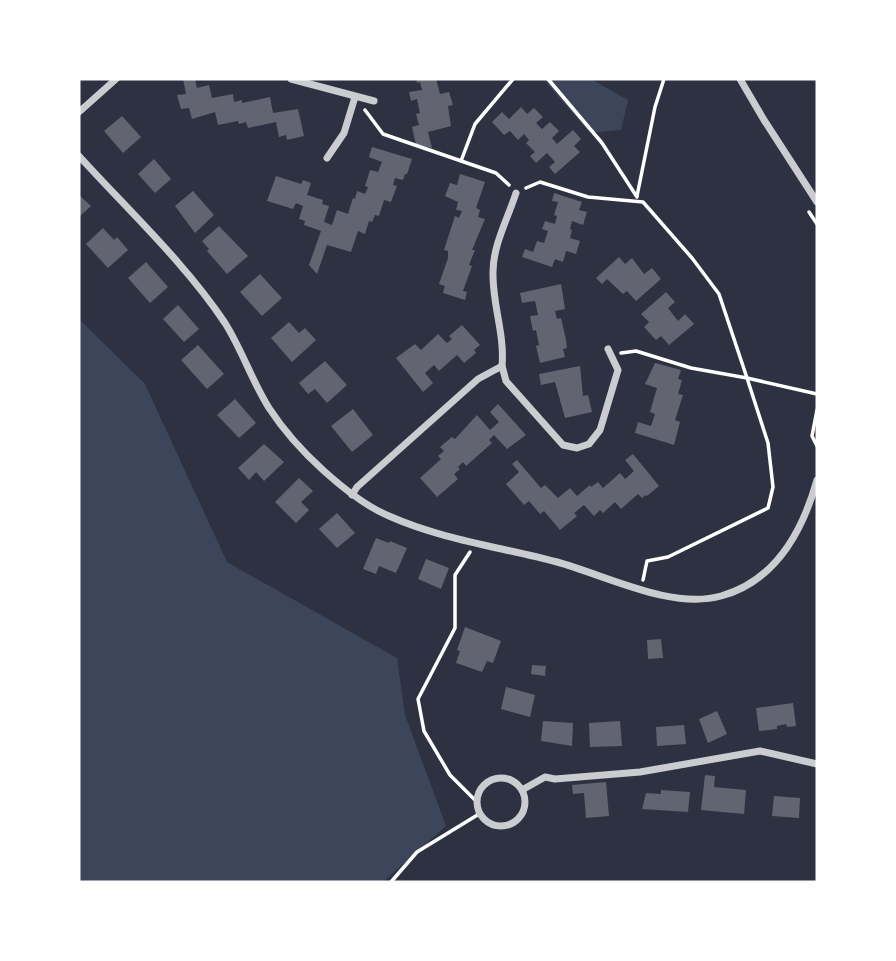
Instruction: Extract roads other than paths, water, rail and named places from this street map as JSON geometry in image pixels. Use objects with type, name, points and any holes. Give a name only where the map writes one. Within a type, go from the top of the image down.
[{"type":"street","points":[[79,112],[116,79]]},
{"type":"street","points":[[291,79],[374,101]]},
{"type":"street","points":[[740,79],[817,202]]},
{"type":"street","points":[[327,158],[344,133],[355,97]]},
{"type":"street","points":[[79,156],[200,288],[226,325],[268,407],[293,439],[352,495],[407,524],[473,543],[557,562],[641,589],[703,599],[719,597],[747,586],[771,568],[794,538],[808,511],[817,480]]},
{"type":"street","points":[[516,193],[494,255],[493,274],[504,346],[502,366],[506,381],[563,445],[577,448],[589,444],[600,430],[618,370],[609,351]]},
{"type":"street","points":[[352,495],[357,487],[478,379],[502,366]]},
{"type":"street","points":[[523,790],[545,777],[555,779],[640,772],[760,751],[817,764]]},
{"type":"street","points":[[491,781],[514,781],[523,790],[525,806],[518,818],[509,825],[487,823],[479,814],[477,802],[480,791],[491,781]]}]
